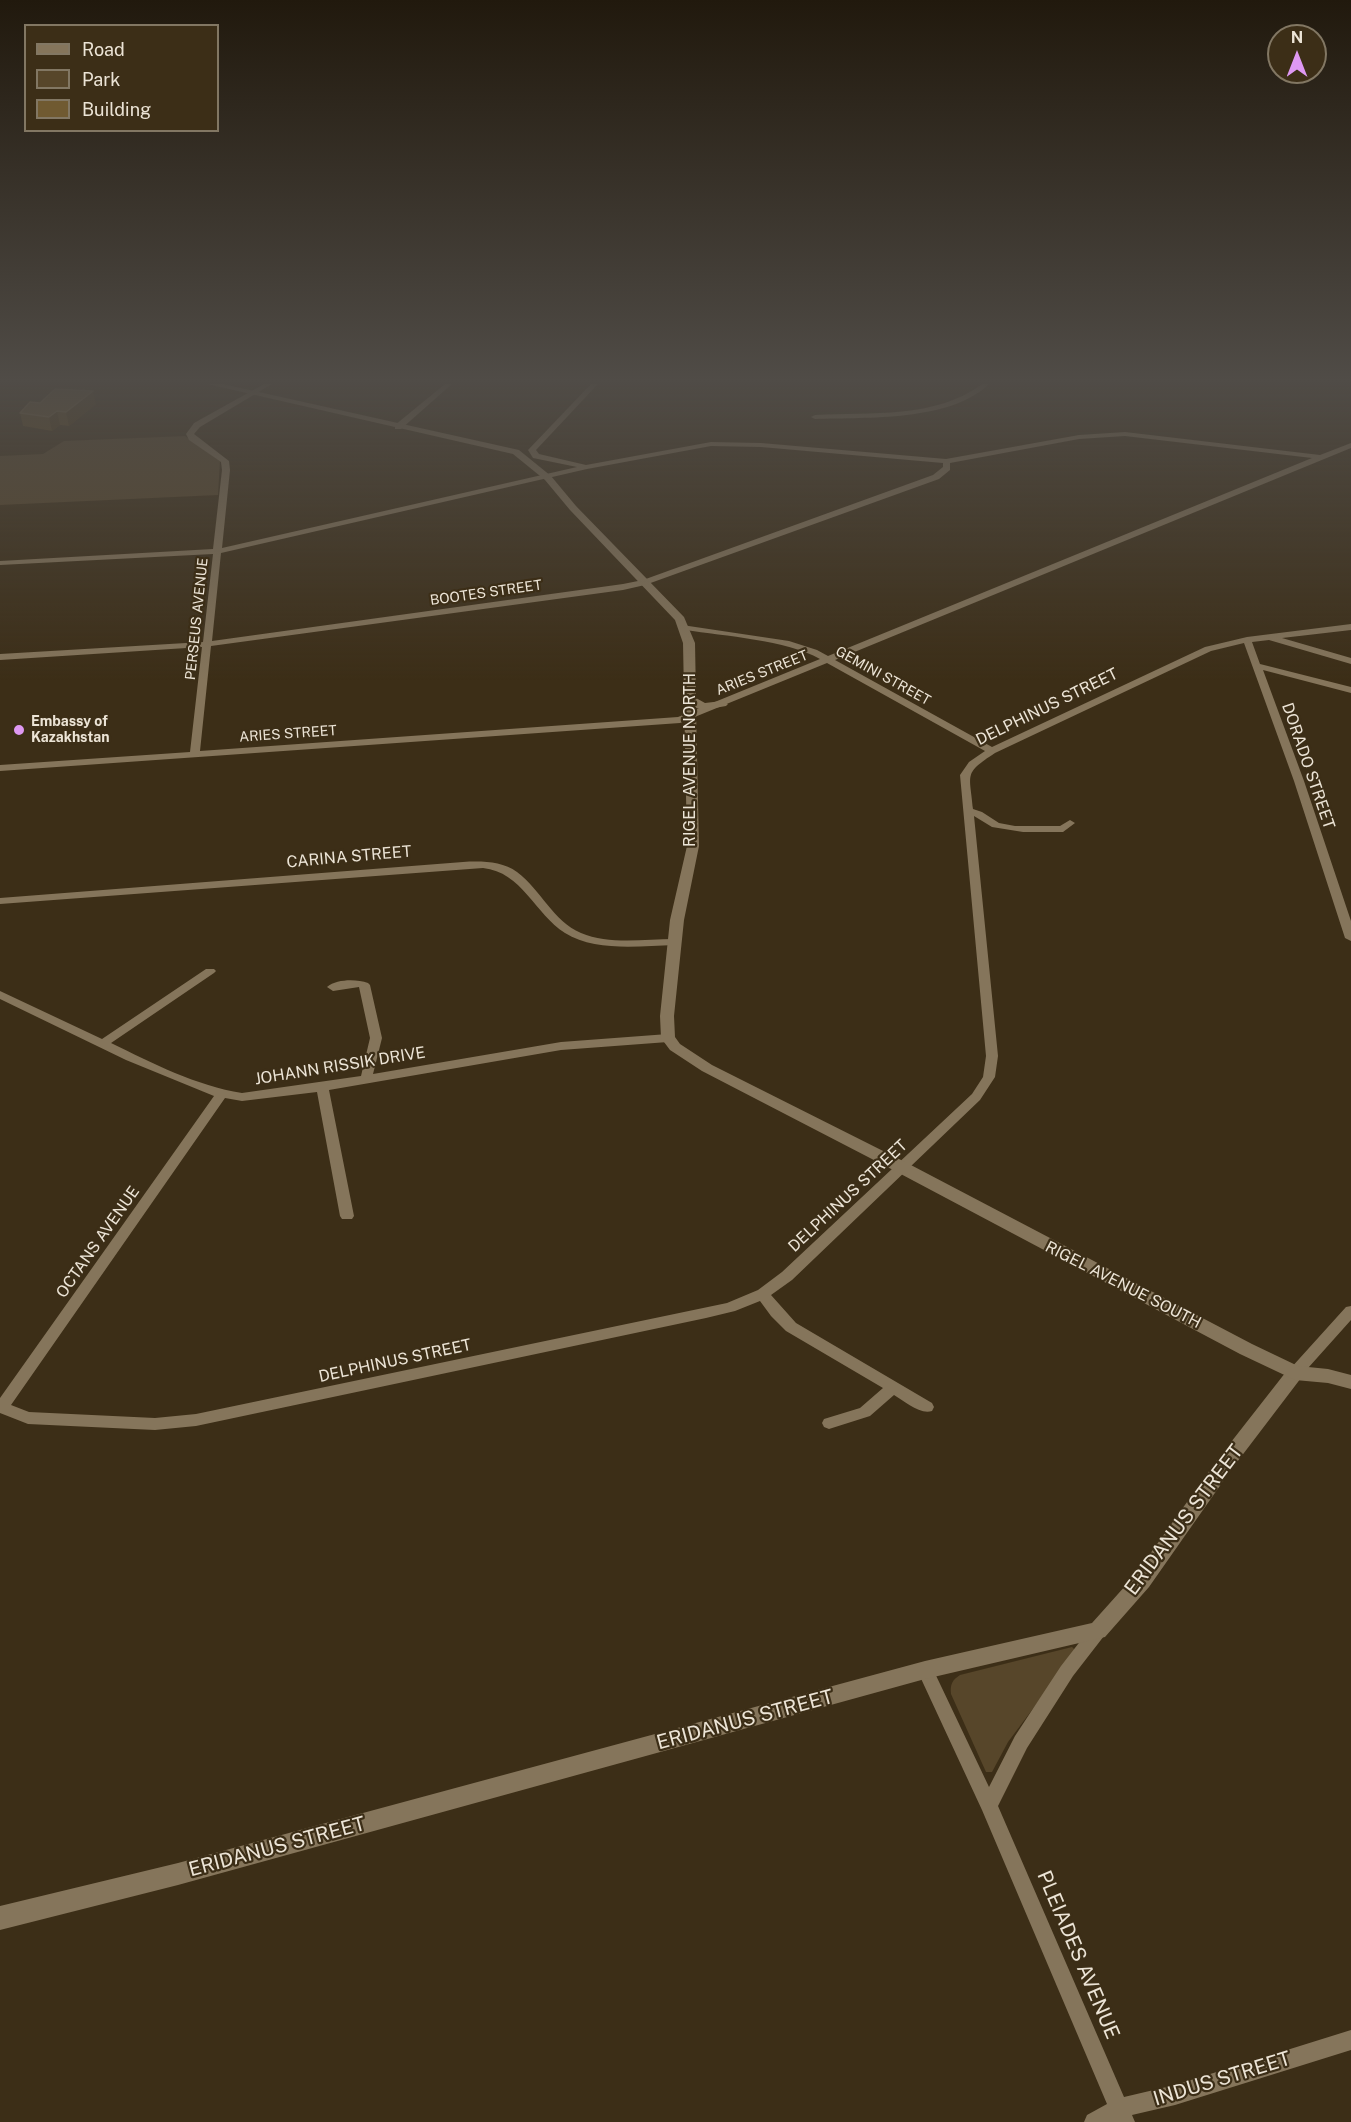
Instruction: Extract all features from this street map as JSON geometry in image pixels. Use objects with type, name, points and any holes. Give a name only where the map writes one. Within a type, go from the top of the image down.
[{"type":"main road","points":[[549,483],[673,611],[685,627]]},
{"type":"main road","name":"RIGEL AVENUE NORTH","points":[[668,1038],[667,1016],[674,942],[693,846],[689,643],[685,627]]},
{"type":"main road","points":[[690,699],[703,707],[722,704]]},
{"type":"main road","points":[[668,1038],[675,1047],[707,1068],[903,1168]]},
{"type":"main road","name":"RIGEL AVENUE SOUTH","points":[[903,1168],[1295,1373],[1328,1376],[1351,1382]]},
{"type":"main road","name":"ERIDANUS STREET","points":[[0,1918],[212,1865],[925,1670],[1098,1630],[1142,1581],[1224,1465],[1295,1373]]},
{"type":"street","name":"PERSEUS AVENUE","points":[[195,753],[224,483]]},
{"type":"street","points":[[0,563],[218,551],[522,483]]},
{"type":"street","name":"BOOTES STREET","points":[[0,657],[208,644],[592,592],[645,582],[919,483]]},
{"type":"street","name":"ARIES STREET","points":[[0,768],[666,722],[690,717],[1262,483]]},
{"type":"street","name":"GEMINI STREET","points":[[685,627],[789,644],[814,652],[992,751]]},
{"type":"street","name":"DELPHINUS STREET","points":[[1,1408],[28,1418],[155,1424],[196,1420],[706,1313],[730,1307],[763,1294],[787,1276],[903,1168],[983,1088],[991,1066],[965,776],[972,764],[992,751],[1208,649],[1268,636],[1351,627]]},
{"type":"street","points":[[1268,636],[1351,661]]},
{"type":"street","name":"DORADO STREET","points":[[1247,640],[1299,781],[1351,938]]},
{"type":"street","points":[[1257,666],[1351,690]]},
{"type":"street","points":[[970,812],[979,814],[992,824],[1009,828],[1063,829],[1070,823]]},
{"type":"street","name":"CARINA STREET","points":[[0,902],[490,865],[506,869],[514,875],[561,925],[581,937],[601,940],[674,942]]},
{"type":"street","points":[[102,1044],[210,971]]},
{"type":"street","points":[[333,987],[357,983],[364,985],[376,1038],[366,1079]]},
{"type":"street","name":"JOHANN RISSIK DRIVE","points":[[0,995],[102,1044],[196,1085],[222,1094],[259,1097],[561,1046],[668,1038]]},
{"type":"street","points":[[322,1087],[347,1216]]},
{"type":"street","name":"OCTANS AVENUE","points":[[1,1408],[222,1094]]},
{"type":"street","points":[[763,1294],[791,1327],[927,1407]]},
{"type":"street","name":"ERIDANUS STREET","points":[[1295,1373],[1351,1311]]},
{"type":"street","points":[[829,1423],[865,1412],[893,1387]]},
{"type":"street","points":[[989,1806],[1021,1742],[1067,1671],[1098,1630]]},
{"type":"street","name":"PLEIADES AVENUE","points":[[925,1670],[989,1806],[1122,2115]]},
{"type":"street","name":"INDUS STREET","points":[[1094,2122],[1122,2115],[1175,2095],[1351,2040]]},
{"type":"green space","points":[[0,483],[219,483],[218,495],[0,505]]},
{"type":"green space","points":[[1072,1647],[1076,1651],[1008,1742],[992,1772],[986,1772],[951,1694],[953,1681],[960,1675]]},
{"type":"place","name":"Embassy of Kazakhstan","points":[[19,730]]}]
